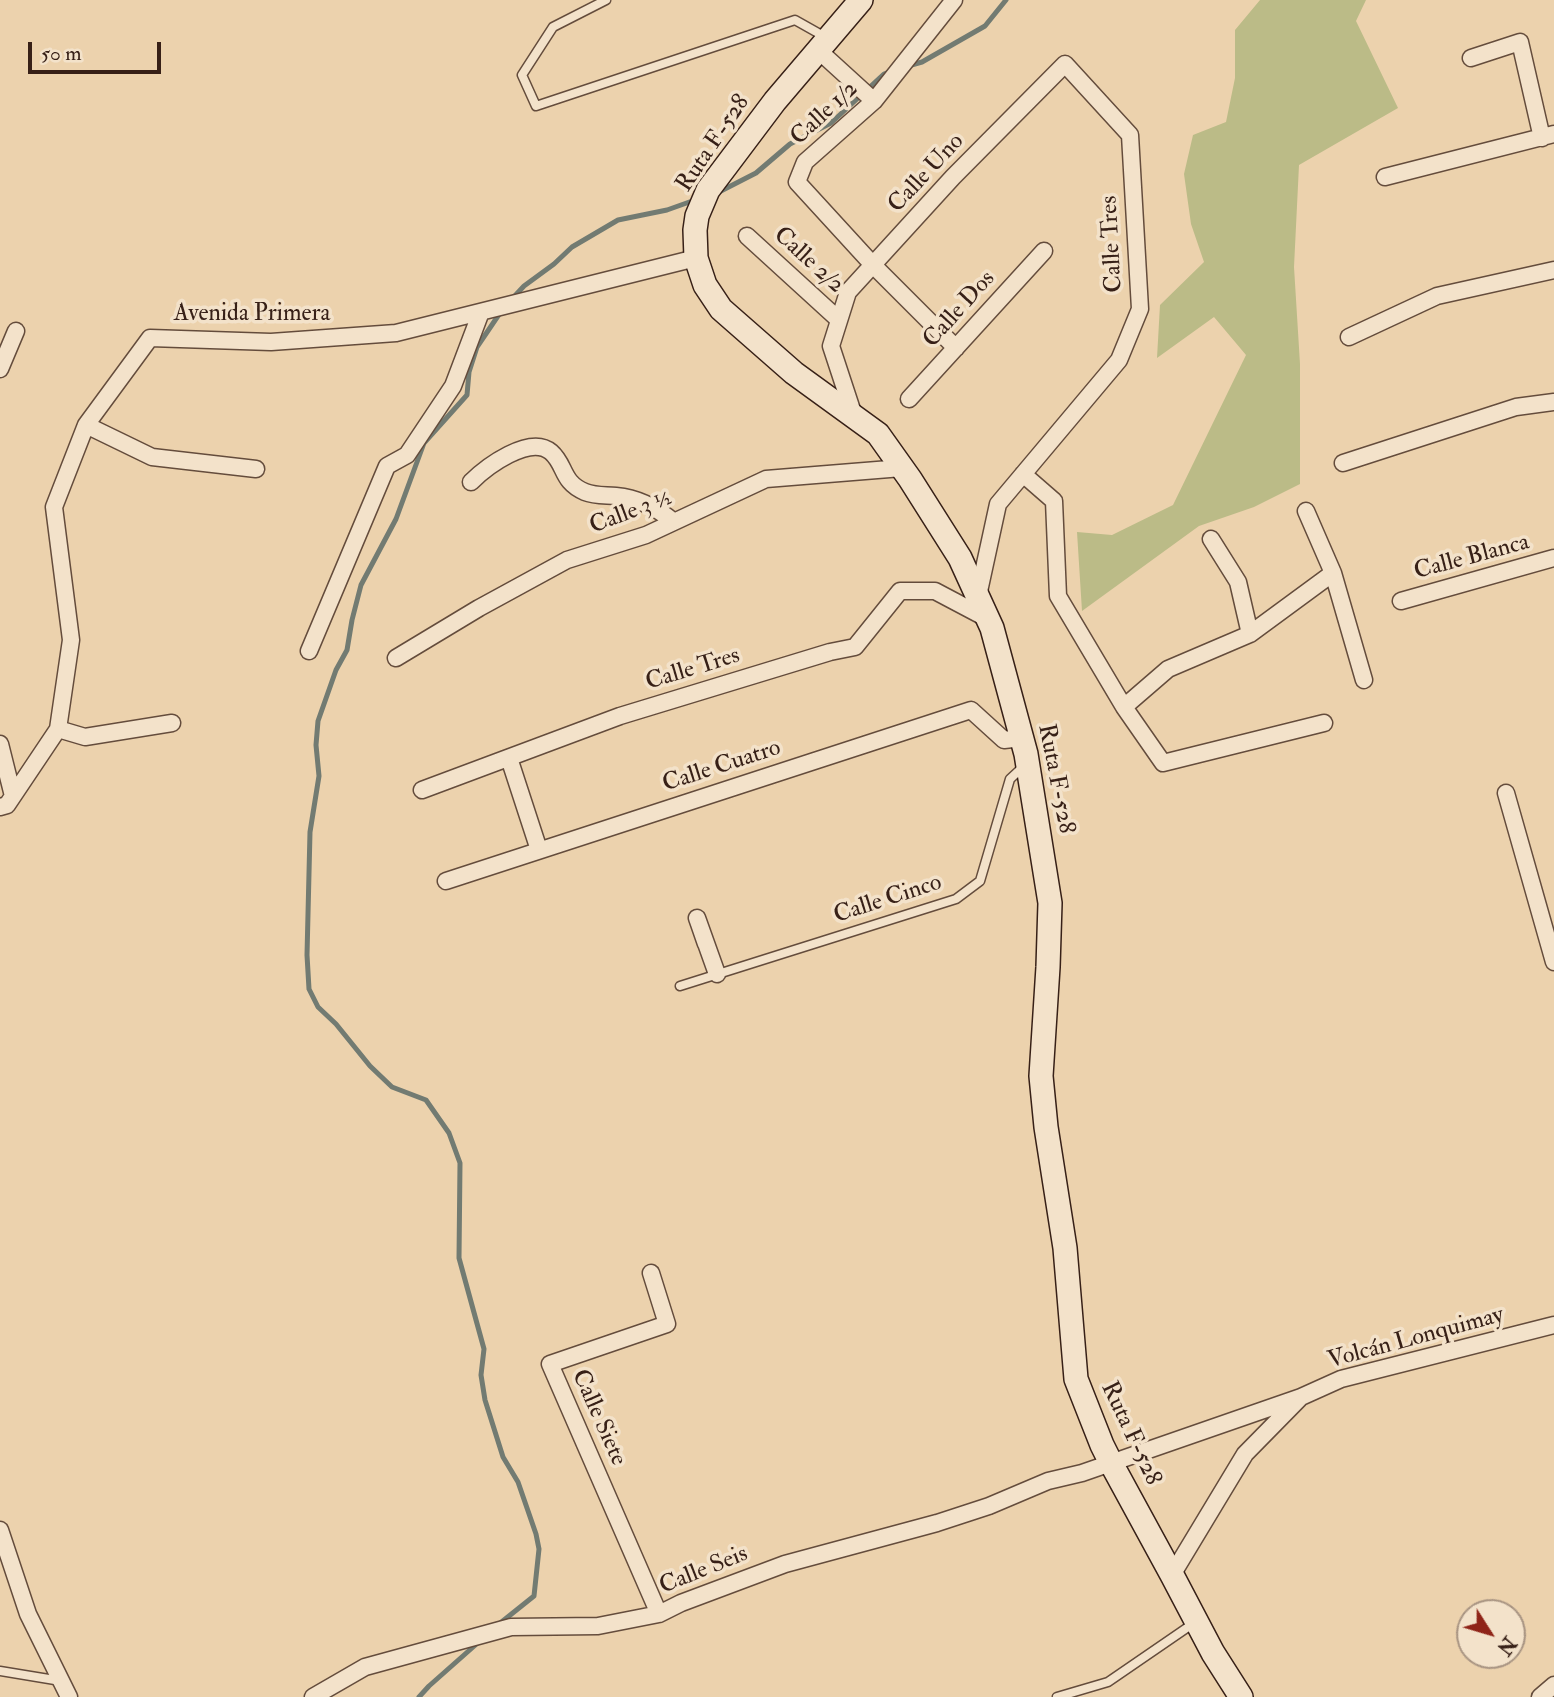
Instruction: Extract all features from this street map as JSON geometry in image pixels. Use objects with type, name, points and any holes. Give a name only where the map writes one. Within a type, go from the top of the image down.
[{"type":"main road","name":"Ruta F-528","points":[[861,0],[775,101],[708,190],[697,216],[696,258],[705,285],[721,309],[794,373],[878,434],[960,558],[968,600],[988,619],[1013,739],[1028,763],[1050,903],[1041,1076],[1065,1248],[1076,1378],[1101,1445],[1213,1653],[1241,1697]]},
{"type":"street","name":"Calle 1/2","points":[[954,0],[874,101],[805,162],[797,181],[873,265],[956,348]]},
{"type":"street","points":[[1385,177],[1548,136],[1520,42],[1471,58]]},
{"type":"street","points":[[823,45],[874,101]]},
{"type":"street","name":"Calle Uno","points":[[854,416],[831,346],[848,292],[953,177],[1065,64],[1130,135]]},
{"type":"street","name":"Calle Tres","points":[[422,790],[620,716],[830,652],[855,647],[900,591],[935,591],[968,600],[998,504],[1119,360],[1140,309],[1130,135]]},
{"type":"street","name":"Calle 2/2","points":[[747,236],[839,320]]},
{"type":"street","name":"Calle Dos","points":[[909,399],[1044,251]]},
{"type":"street","name":"Avenida Primera","points":[[0,807],[7,805],[58,729],[71,640],[54,507],[86,425],[150,338],[271,342],[396,333],[696,258]]},
{"type":"street","points":[[1349,337],[1437,296],[1554,270]]},
{"type":"street","points":[[309,651],[387,466],[407,456],[453,386],[481,312]]},
{"type":"street","points":[[0,369],[16,331]]},
{"type":"street","points":[[1343,463],[1516,407],[1554,402]]},
{"type":"street","points":[[86,425],[152,457],[256,469]]},
{"type":"street","points":[[471,482],[505,456],[542,447],[552,452],[569,481],[583,491],[599,496],[612,495],[639,500],[674,522]]},
{"type":"street","name":"Calle 3 ½","points":[[396,658],[567,560],[646,535],[766,479],[902,468]]},
{"type":"street","points":[[1023,474],[1054,501],[1058,596],[1124,706],[1163,763],[1325,723]]},
{"type":"street","points":[[1306,511],[1333,573],[1364,680]]},
{"type":"street","points":[[1211,539],[1238,582],[1250,634]]},
{"type":"street","name":"Calle Blanca","points":[[1401,601],[1554,558]]},
{"type":"street","points":[[1124,706],[1168,669],[1250,634],[1333,573]]},
{"type":"street","name":"Calle Cuatro","points":[[446,881],[971,710],[1013,739]]},
{"type":"street","points":[[58,729],[85,737],[172,723]]},
{"type":"street","points":[[0,744],[13,796]]},
{"type":"street","points":[[509,758],[539,850]]},
{"type":"street","points":[[1506,793],[1554,962]]},
{"type":"street","points":[[706,944],[697,918],[716,974]]},
{"type":"street","name":"Calle Siete","points":[[651,1273],[667,1324],[550,1364],[659,1614]]},
{"type":"street","name":"Volcán Lonquimay","points":[[1172,1574],[1245,1454],[1301,1397],[1341,1379],[1554,1325]]},
{"type":"street","name":"Calle Seis","points":[[313,1697],[365,1667],[511,1627],[598,1626],[659,1614],[681,1603],[786,1564],[989,1506],[1048,1481],[1082,1473],[1301,1397]]},
{"type":"street","points":[[0,1530],[28,1614],[69,1697]]},
{"type":"street","points":[[1539,1697],[1554,1685]]},
{"type":"lane","points":[[606,0],[553,27],[522,75],[536,106],[795,20],[823,45]]},
{"type":"lane","name":"Calle Cinco","points":[[680,986],[956,900],[980,881],[1010,779],[1028,763]]},
{"type":"lane","points":[[1057,1697],[1108,1682],[1196,1621]]},
{"type":"lane","points":[[0,1671],[61,1681]]},
{"type":"green space","points":[[1260,0],[1366,0],[1356,21],[1398,108],[1299,165],[1294,267],[1300,364],[1300,484],[1254,507],[1199,526],[1082,611],[1077,532],[1112,535],[1173,505],[1246,355],[1214,317],[1157,358],[1160,305],[1204,262],[1191,224],[1184,174],[1193,135],[1226,122],[1235,78],[1235,30]]},
{"type":"waterway","points":[[908,66],[922,62],[985,26],[1006,0]]},
{"type":"waterway","points":[[715,194],[756,173],[790,144],[831,123],[884,74],[892,71]]},
{"type":"waterway","points":[[511,300],[572,247],[618,220],[667,210],[695,200]]},
{"type":"waterway","points":[[499,1624],[534,1596],[539,1549],[518,1482],[503,1457],[485,1400],[481,1375],[484,1349],[459,1258],[460,1163],[449,1133],[426,1100],[392,1087],[318,1007],[309,989],[307,955],[310,832],[319,776],[316,745],[318,721],[336,670],[347,650],[361,585],[396,519],[424,443],[467,395],[469,372],[477,347],[502,310]]},
{"type":"waterway","points":[[419,1697],[481,1640]]}]
